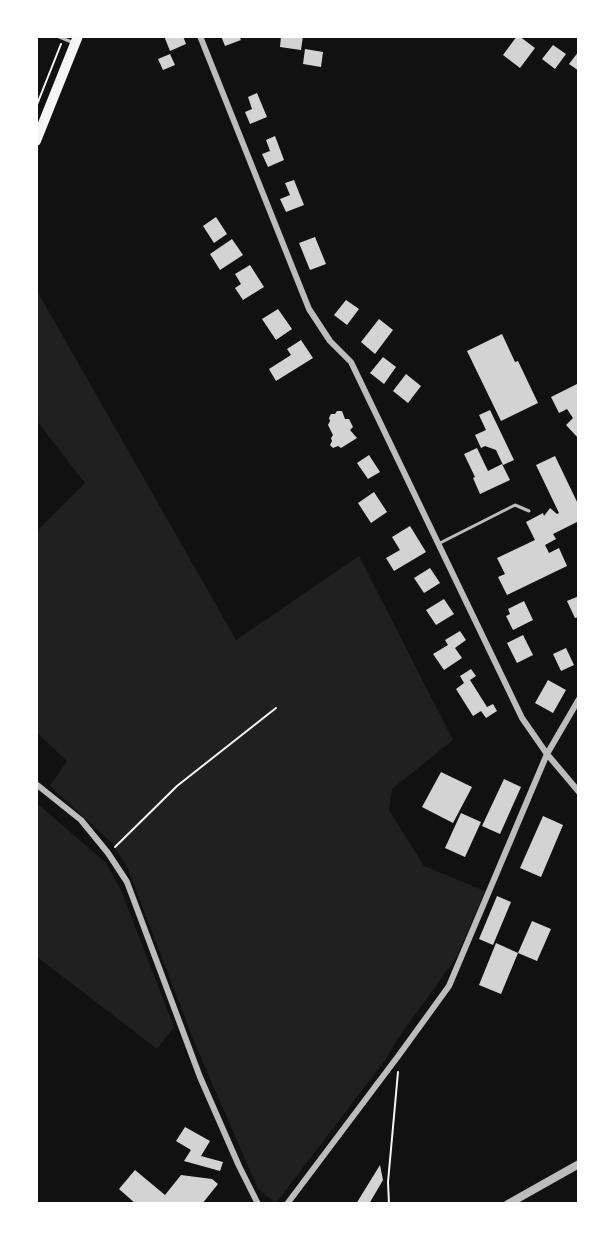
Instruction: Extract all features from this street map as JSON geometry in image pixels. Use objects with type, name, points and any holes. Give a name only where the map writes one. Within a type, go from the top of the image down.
[{"type":"main road","points":[[36,141],[77,40]]},
{"type":"street","points":[[200,36],[309,309],[330,341],[351,362],[522,718],[547,754],[579,792]]},
{"type":"street","points":[[288,1204],[449,986],[547,754],[579,699]]},
{"type":"street","points":[[36,784],[81,820],[108,853],[127,882],[200,1077],[258,1204]]},
{"type":"street","points":[[508,1204],[579,1164]]},
{"type":"lane","points":[[57,36],[77,40]]},
{"type":"lane","points":[[438,544],[515,505],[529,511]]},
{"type":"path","points":[[36,107],[64,39]]},
{"type":"path","points":[[108,853],[177,786],[276,708]]},
{"type":"path","points":[[389,1204],[388,1182],[399,1055]]},
{"type":"shaded area","points":[[36,289],[236,640],[359,556],[453,740],[392,789],[389,810],[424,866],[485,891],[456,958],[396,1041],[386,1059],[276,1203],[258,1189],[195,1044],[128,869],[112,843],[50,786],[67,761],[36,732],[36,532],[85,483],[36,420]]},
{"type":"shaded area","points":[[38,804],[106,863],[120,888],[174,1027],[157,1049],[36,956],[36,808]]},
{"type":"building","points":[[164,36],[183,36],[186,44],[170,51]]},
{"type":"building","points":[[221,36],[239,36],[241,40],[225,46]]},
{"type":"building","points":[[281,36],[303,36],[301,50],[280,47]]},
{"type":"building","points":[[517,36],[535,48],[520,68],[503,55]]},
{"type":"building","points":[[553,45],[566,54],[555,69],[542,59]]},
{"type":"building","points":[[305,49],[323,52],[321,67],[303,64]]},
{"type":"building","points":[[579,51],[579,71],[569,64]]},
{"type":"building","points":[[170,54],[175,65],[163,70],[158,59]]},
{"type":"building","points":[[257,93],[267,117],[250,124],[245,112],[252,109],[248,97]]},
{"type":"building","points":[[275,136],[284,160],[268,167],[262,154],[270,151],[266,140]]},
{"type":"building","points":[[294,180],[304,205],[286,212],[280,199],[290,195],[285,183]]},
{"type":"building","points":[[216,217],[227,234],[214,243],[203,226]]},
{"type":"building","points":[[315,237],[326,264],[310,270],[299,243]]},
{"type":"building","points":[[232,239],[243,255],[220,270],[210,254]]},
{"type":"building","points":[[250,265],[264,287],[243,300],[235,288],[241,284],[235,274]]},
{"type":"building","points":[[346,300],[359,309],[347,325],[334,315]]},
{"type":"building","points":[[278,309],[292,329],[276,340],[262,319]]},
{"type":"building","points":[[379,319],[393,330],[375,354],[361,342]]},
{"type":"building","points":[[502,334],[538,403],[501,421],[467,351]]},
{"type":"building","points":[[301,340],[313,358],[276,381],[269,369],[291,355],[287,349]]},
{"type":"building","points":[[383,357],[396,367],[384,384],[370,373]]},
{"type":"building","points":[[406,374],[421,386],[408,403],[393,391]]},
{"type":"building","points":[[579,383],[579,439],[566,425],[573,418],[567,409],[559,413],[551,397]]},
{"type":"building","points":[[490,410],[514,460],[503,465],[496,450],[485,446],[481,448],[475,435],[486,430],[479,415]]},
{"type":"building","points":[[342,411],[345,419],[349,419],[353,427],[350,430],[357,438],[341,448],[338,446],[333,448],[330,445],[333,435],[328,425],[331,414]]},
{"type":"building","points":[[477,448],[488,471],[502,464],[510,480],[480,494],[464,454]]},
{"type":"building","points":[[369,455],[380,472],[368,479],[357,463]]},
{"type":"building","points":[[555,456],[579,506],[579,521],[553,534],[556,539],[545,545],[549,553],[559,548],[567,566],[507,595],[498,577],[505,574],[497,558],[535,540],[526,522],[543,513],[544,516],[550,508],[557,514],[559,513],[536,465]]},
{"type":"building","points":[[374,492],[387,512],[371,523],[358,503]]},
{"type":"building","points":[[410,526],[426,552],[394,571],[386,558],[400,550],[392,537]]},
{"type":"building","points":[[430,568],[440,583],[424,593],[414,578]]},
{"type":"building","points":[[579,596],[579,617],[575,618],[567,601]]},
{"type":"building","points":[[444,599],[454,614],[436,625],[426,610]]},
{"type":"building","points":[[524,601],[533,620],[513,630],[506,616],[510,614],[508,609]]},
{"type":"building","points":[[460,631],[466,640],[455,648],[462,658],[444,670],[433,654],[448,645],[445,640]]},
{"type":"building","points":[[523,635],[533,655],[517,663],[507,643]]},
{"type":"building","points":[[566,648],[574,665],[561,671],[553,654]]},
{"type":"building","points":[[471,669],[476,676],[470,680],[487,707],[493,704],[497,711],[486,718],[481,711],[473,716],[456,689],[464,683],[460,676]]},
{"type":"building","points":[[548,680],[566,690],[553,713],[535,703]]},
{"type":"building","points":[[441,772],[472,787],[453,823],[422,807]]},
{"type":"building","points":[[504,779],[521,787],[500,834],[482,826]]},
{"type":"building","points":[[461,813],[481,822],[465,857],[445,848]]},
{"type":"building","points":[[543,816],[563,825],[541,877],[520,868]]},
{"type":"building","points":[[497,896],[511,902],[493,945],[479,939]]},
{"type":"building","points":[[532,921],[551,929],[537,961],[518,953]]},
{"type":"building","points":[[496,943],[518,953],[501,994],[479,985]]},
{"type":"building","points":[[185,1127],[210,1141],[201,1156],[223,1162],[220,1171],[184,1161],[191,1150],[176,1141]]},
{"type":"building","points":[[380,1165],[383,1180],[369,1204],[356,1204]]},
{"type":"building","points":[[135,1170],[165,1195],[181,1175],[212,1179],[218,1184],[202,1204],[136,1204],[119,1189]]}]
